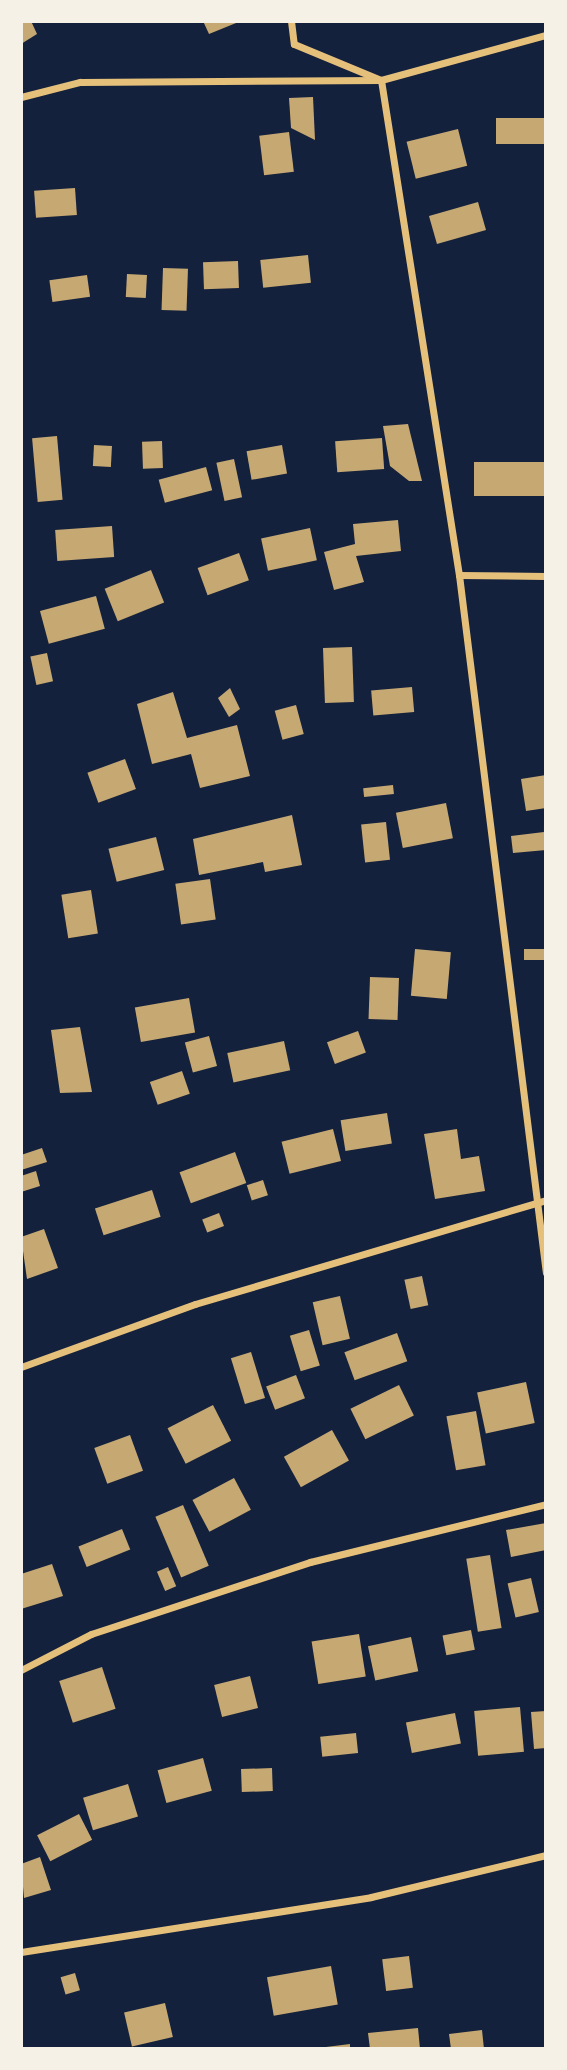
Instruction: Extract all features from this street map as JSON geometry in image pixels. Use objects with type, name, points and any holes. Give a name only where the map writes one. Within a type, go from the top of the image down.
[{"type":"street","points":[[291,21],[294,44],[381,80]]},
{"type":"street","points":[[21,97],[80,82],[381,80],[546,35]]},
{"type":"street","points":[[381,80],[459,575],[546,1273]]},
{"type":"street","points":[[459,575],[546,576]]},
{"type":"street","points":[[21,1367],[195,1304],[546,1200]]},
{"type":"street","points":[[21,1670],[91,1634],[310,1562],[546,1504]]},
{"type":"street","points":[[21,1952],[371,1897],[546,1855]]},
{"type":"building","points":[[21,21],[31,21],[37,34],[21,44]]},
{"type":"building","points":[[203,21],[241,21],[209,34]]},
{"type":"building","points":[[313,97],[315,140],[291,128],[289,98]]},
{"type":"building","points":[[496,118],[546,118],[546,144],[496,144]]},
{"type":"building","points":[[458,129],[467,166],[416,179],[407,142]]},
{"type":"building","points":[[289,132],[294,172],[264,175],[259,136]]},
{"type":"building","points":[[75,188],[77,215],[36,218],[34,191]]},
{"type":"building","points":[[478,202],[486,230],[437,244],[429,216]]},
{"type":"building","points":[[308,255],[311,283],[263,288],[260,260]]},
{"type":"building","points":[[238,261],[239,288],[204,289],[203,262]]},
{"type":"building","points":[[163,268],[188,269],[187,311],[162,310]]},
{"type":"building","points":[[127,274],[147,275],[146,298],[126,297]]},
{"type":"building","points":[[87,275],[90,297],[52,302],[49,280]]},
{"type":"building","points":[[408,424],[422,481],[409,481],[390,466],[383,426]]},
{"type":"building","points":[[57,436],[63,500],[38,502],[32,438]]},
{"type":"building","points":[[382,438],[384,469],[337,472],[335,441]]},
{"type":"building","points":[[162,441],[163,468],[143,469],[142,442]]},
{"type":"building","points":[[94,445],[112,446],[111,467],[93,466]]},
{"type":"building","points":[[282,445],[287,474],[252,480],[247,451]]},
{"type":"building","points":[[234,459],[242,497],[225,501],[216,463]]},
{"type":"building","points":[[474,462],[546,462],[546,496],[474,496]]},
{"type":"building","points":[[206,467],[212,490],[165,503],[159,480]]},
{"type":"building","points":[[398,520],[401,551],[356,556],[364,582],[334,590],[324,552],[355,544],[353,524]]},
{"type":"building","points":[[112,526],[114,557],[57,561],[55,530]]},
{"type":"building","points":[[310,528],[317,560],[268,571],[261,538]]},
{"type":"building","points":[[239,553],[249,580],[208,595],[198,568]]},
{"type":"building","points":[[151,570],[164,602],[118,621],[105,589]]},
{"type":"building","points":[[96,596],[105,629],[49,644],[40,611]]},
{"type":"building","points":[[352,647],[354,702],[325,703],[323,648]]},
{"type":"building","points":[[47,653],[53,681],[36,685],[30,657]]},
{"type":"building","points":[[412,687],[414,712],[373,715],[371,691]]},
{"type":"building","points":[[230,688],[240,709],[229,717],[218,698]]},
{"type":"building","points":[[173,692],[187,738],[237,725],[250,776],[200,788],[191,754],[152,764],[137,704]]},
{"type":"building","points":[[296,705],[304,734],[283,740],[275,711]]},
{"type":"building","points":[[125,759],[136,789],[98,803],[87,773]]},
{"type":"building","points":[[546,775],[546,808],[526,811],[521,779]]},
{"type":"building","points":[[393,785],[394,794],[364,797],[363,788]]},
{"type":"building","points":[[446,803],[453,838],[403,848],[396,813]]},
{"type":"building","points":[[542,813],[546,850],[513,853],[511,836],[544,832]]},
{"type":"building","points":[[292,815],[302,865],[265,872],[263,862],[199,875],[193,839]]},
{"type":"building","points":[[386,822],[390,860],[365,862],[361,825]]},
{"type":"building","points":[[156,837],[164,870],[117,882],[108,849]]},
{"type":"building","points":[[210,879],[216,920],[181,924],[175,884]]},
{"type":"building","points":[[91,890],[98,933],[68,938],[61,895]]},
{"type":"building","points":[[415,949],[451,952],[447,999],[411,996]]},
{"type":"building","points":[[524,949],[546,949],[546,960],[524,960]]},
{"type":"building","points":[[370,977],[399,978],[398,1020],[369,1019]]},
{"type":"building","points":[[189,998],[195,1032],[141,1042],[135,1008]]},
{"type":"building","points":[[80,1027],[92,1092],[60,1093],[51,1030]]},
{"type":"building","points":[[358,1031],[366,1053],[335,1064],[327,1042]]},
{"type":"building","points":[[209,1036],[217,1066],[193,1072],[185,1042]]},
{"type":"building","points":[[284,1041],[290,1070],[234,1082],[227,1053]]},
{"type":"building","points":[[182,1071],[190,1094],[158,1105],[150,1082]]},
{"type":"building","points":[[387,1113],[392,1144],[345,1151],[341,1120]]},
{"type":"building","points":[[333,1129],[341,1161],[290,1174],[282,1142]]},
{"type":"building","points":[[457,1129],[461,1159],[479,1156],[485,1191],[435,1199],[424,1134]]},
{"type":"building","points":[[42,1148],[47,1162],[21,1170],[21,1155]]},
{"type":"building","points":[[235,1152],[246,1183],[191,1203],[180,1172]]},
{"type":"building","points":[[36,1171],[40,1186],[21,1192],[21,1176]]},
{"type":"building","points":[[263,1180],[268,1195],[252,1200],[247,1185]]},
{"type":"building","points":[[152,1190],[161,1217],[104,1235],[95,1209]]},
{"type":"building","points":[[219,1213],[224,1226],[207,1233],[202,1219]]},
{"type":"building","points":[[44,1229],[58,1268],[27,1279],[21,1237]]},
{"type":"building","points":[[422,1276],[428,1305],[411,1309],[404,1280]]},
{"type":"building","points":[[340,1296],[350,1339],[323,1345],[313,1302]]},
{"type":"building","points":[[309,1330],[320,1365],[301,1371],[290,1336]]},
{"type":"building","points":[[397,1333],[407,1361],[355,1380],[344,1352]]},
{"type":"building","points":[[251,1352],[265,1398],[245,1404],[231,1358]]},
{"type":"building","points":[[296,1375],[305,1398],[275,1410],[266,1386]]},
{"type":"building","points":[[526,1382],[535,1423],[486,1433],[477,1392]]},
{"type":"building","points":[[399,1385],[414,1416],[365,1439],[350,1409]]},
{"type":"building","points":[[213,1405],[231,1441],[186,1464],[168,1428]]},
{"type":"building","points":[[476,1411],[486,1465],[456,1470],[446,1416]]},
{"type":"building","points":[[332,1430],[349,1461],[301,1487],[284,1457]]},
{"type":"building","points":[[130,1435],[143,1471],[107,1484],[94,1448]]},
{"type":"building","points":[[234,1478],[251,1510],[209,1532],[193,1500]]},
{"type":"building","points":[[183,1505],[209,1566],[181,1577],[155,1517]]},
{"type":"building","points":[[546,1523],[546,1550],[511,1557],[506,1530]]},
{"type":"building","points":[[122,1529],[130,1549],[87,1567],[78,1547]]},
{"type":"building","points":[[490,1555],[502,1628],[478,1632],[466,1559]]},
{"type":"building","points":[[52,1564],[63,1596],[21,1609],[21,1574]]},
{"type":"building","points":[[168,1567],[176,1586],[165,1591],[157,1572]]},
{"type":"building","points":[[531,1578],[539,1612],[515,1618],[508,1583]]},
{"type":"building","points":[[471,1630],[475,1650],[446,1655],[443,1636]]},
{"type":"building","points":[[359,1634],[366,1676],[318,1684],[312,1642]]},
{"type":"building","points":[[411,1637],[418,1671],[375,1680],[368,1646]]},
{"type":"building","points":[[102,1667],[116,1709],[73,1723],[59,1681]]},
{"type":"building","points":[[250,1676],[258,1708],[222,1717],[214,1685]]},
{"type":"building","points":[[520,1707],[524,1752],[478,1756],[474,1711]]},
{"type":"building","points":[[546,1711],[546,1748],[534,1749],[531,1712]]},
{"type":"building","points":[[455,1713],[461,1743],[412,1753],[406,1723]]},
{"type":"building","points":[[356,1733],[358,1753],[322,1757],[320,1737]]},
{"type":"building","points":[[203,1758],[212,1791],[166,1803],[158,1770]]},
{"type":"building","points":[[272,1768],[273,1791],[242,1792],[241,1769]]},
{"type":"building","points":[[128,1784],[138,1817],[93,1830],[83,1798]]},
{"type":"building","points":[[79,1814],[92,1840],[50,1861],[37,1835]]},
{"type":"building","points":[[40,1857],[51,1890],[24,1898],[21,1864]]},
{"type":"building","points":[[409,1956],[413,1988],[386,1991],[382,1959]]},
{"type":"building","points":[[331,1966],[338,2004],[274,2016],[267,1977]]},
{"type":"building","points":[[75,1973],[80,1990],[66,1994],[61,1977]]},
{"type":"building","points":[[165,2003],[173,2037],[132,2047],[124,2012]]},
{"type":"building","points":[[418,2028],[420,2049],[370,2049],[368,2033]]},
{"type":"building","points":[[482,2030],[484,2049],[451,2049],[449,2034]]},
{"type":"building","points":[[350,2044],[350,2049],[326,2049],[326,2047]]}]
